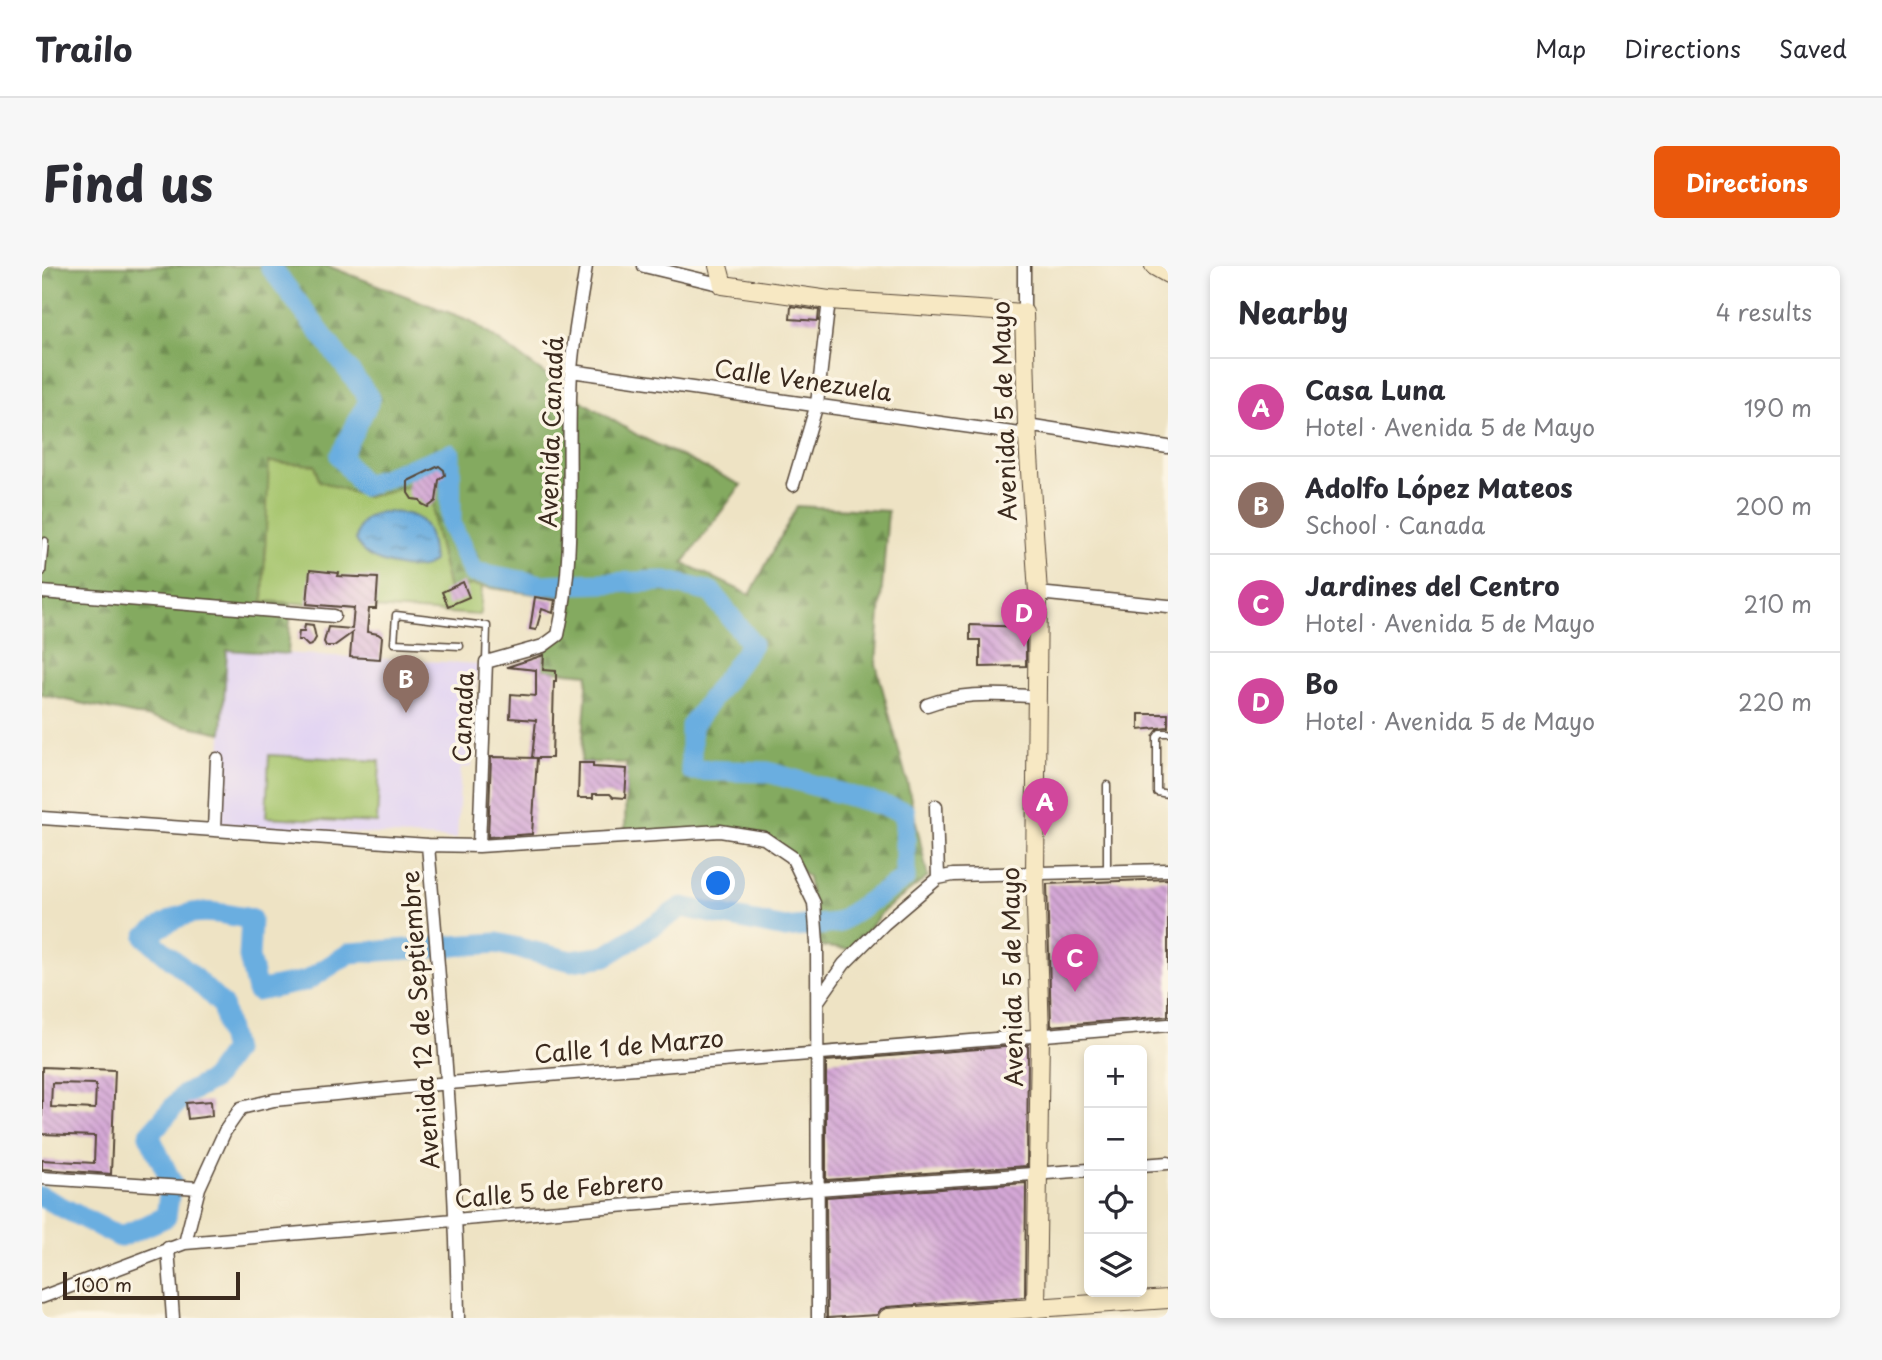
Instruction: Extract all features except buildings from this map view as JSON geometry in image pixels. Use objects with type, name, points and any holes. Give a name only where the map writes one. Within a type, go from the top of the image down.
[{"type":"main road","points":[[718,266],[723,285],[829,300],[1024,313]]},
{"type":"main road","points":[[1154,266],[1168,274]]},
{"type":"main road","name":"Avenida 5 de Mayo","points":[[1024,313],[1027,430],[1038,593],[1035,874],[1040,1036],[1036,1314]]},
{"type":"main road","points":[[888,1318],[1036,1314],[1168,1299]]},
{"type":"street","name":"Avenida Canadá","points":[[566,600],[571,371],[586,266]]},
{"type":"street","points":[[643,266],[723,285]]},
{"type":"street","name":"Avenida 5 de Mayo","points":[[1024,266],[1024,313]]},
{"type":"street","points":[[793,485],[817,404],[829,300]]},
{"type":"street","name":"Calle Venezuela","points":[[571,371],[1168,447]]},
{"type":"street","points":[[42,593],[334,616]]},
{"type":"street","points":[[1038,593],[1168,606]]},
{"type":"street","name":"Canada","points":[[480,846],[486,662],[543,646],[558,635],[566,600]]},
{"type":"street","points":[[927,705],[964,695],[1038,696]]},
{"type":"street","points":[[214,830],[217,759]]},
{"type":"street","points":[[936,806],[938,878]]},
{"type":"street","points":[[42,818],[428,845],[480,846],[720,831],[764,838],[792,857],[814,903],[818,1001],[818,1318]]},
{"type":"street","name":"Avenida 12 de Septiembre","points":[[428,845],[449,1083],[457,1221],[458,1318]]},
{"type":"street","points":[[818,1001],[844,964],[884,924],[938,878],[953,874],[1168,870]]},
{"type":"street","name":"Calle 1 de Marzo","points":[[185,1242],[199,1188],[225,1130],[242,1108],[274,1100],[449,1083],[1168,1025]]},
{"type":"street","points":[[1147,1165],[1168,1163]]},
{"type":"street","name":"Calle 5 de Febrero","points":[[42,1297],[185,1242],[817,1189],[1084,1170]]},
{"type":"street","points":[[42,1178],[199,1188]]},
{"type":"street","points":[[168,1248],[173,1318]]},
{"type":"lane","points":[[42,572],[45,541]]},
{"type":"lane","points":[[460,646],[394,643],[396,615],[487,626],[486,662]]},
{"type":"lane","points":[[1168,733],[1160,733],[1157,737],[1157,792],[1168,794]]},
{"type":"lane","points":[[1107,785],[1107,870]]},
{"type":"shaded area","points":[[227,650],[478,664],[471,767],[461,768],[457,839],[217,824]]},
{"type":"green space","points":[[42,266],[328,266],[471,321],[585,403],[639,436],[741,485],[683,563],[750,595],[797,506],[888,511],[876,664],[907,781],[928,877],[883,911],[851,950],[819,946],[808,877],[765,835],[625,836],[626,763],[581,762],[588,674],[543,670],[544,650],[564,633],[571,599],[471,585],[449,590],[434,525],[432,481],[366,497],[318,481],[263,601],[291,604],[288,654],[227,650],[222,733],[42,695]]},
{"type":"green space","points":[[269,462],[315,465],[319,481],[366,497],[433,481],[434,525],[449,590],[471,585],[482,587],[480,615],[263,601]]},
{"type":"green space","points":[[269,755],[380,761],[377,823],[266,817]]},
{"type":"water","points":[[382,512],[407,514],[422,522],[430,536],[433,561],[410,568],[380,561],[365,553],[356,540],[359,529],[363,521],[371,515]]},
{"type":"waterway","points":[[42,1197],[120,1237],[166,1217],[171,1181],[149,1135],[184,1095],[212,1080],[233,1051],[222,1005],[146,937],[174,919],[208,912],[251,919],[249,957],[257,991],[306,981],[350,953],[497,943],[572,961],[606,956],[682,907],[785,928],[837,923],[905,878],[905,812],[768,772],[691,770],[691,726],[752,644],[711,592],[665,581],[542,585],[473,572],[451,525],[450,454],[363,486],[340,456],[370,399],[270,266]]},
{"type":"place","name":"Bo","points":[[1024,647]]},
{"type":"place","name":"Adolfo López Mateos","points":[[406,713]]},
{"type":"place","name":"Casa Luna","points":[[1045,836]]},
{"type":"place","name":"Jardines del Centro","points":[[1075,992]]}]
